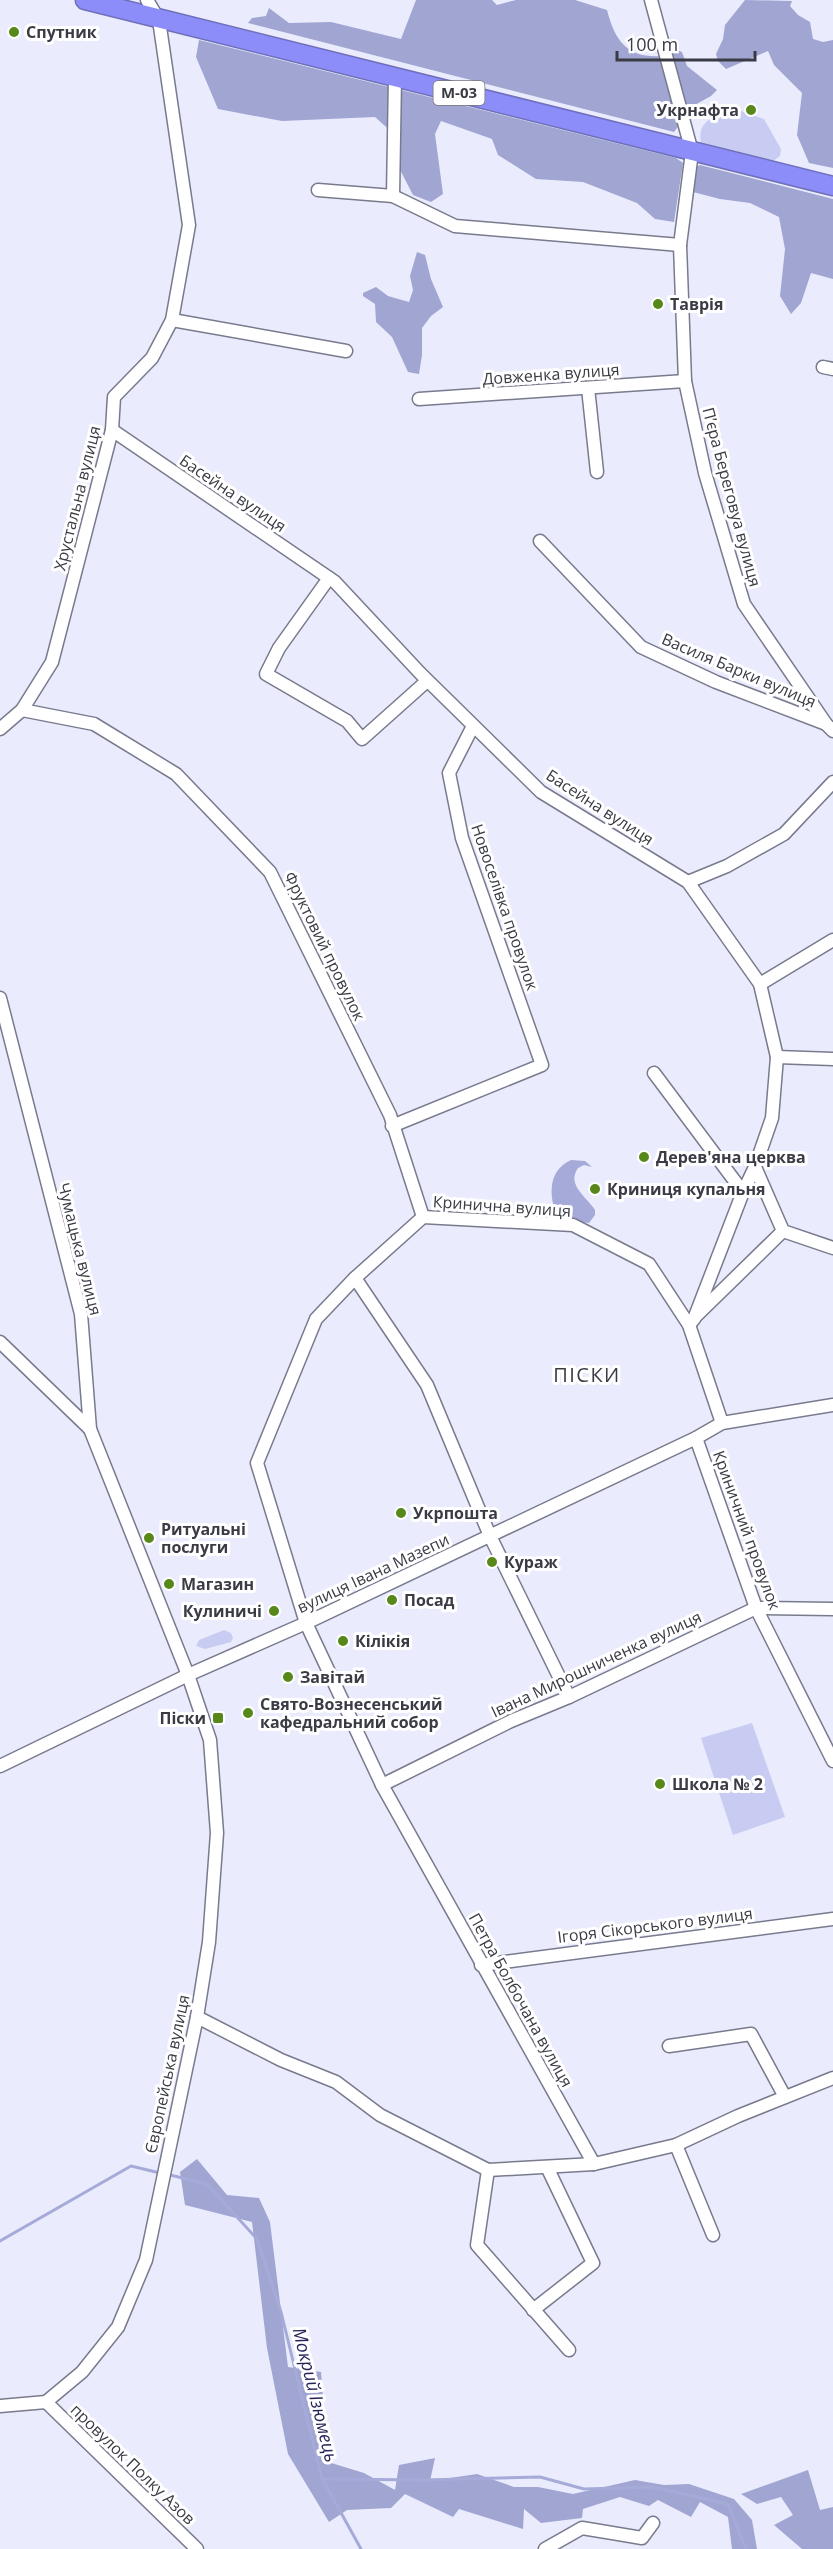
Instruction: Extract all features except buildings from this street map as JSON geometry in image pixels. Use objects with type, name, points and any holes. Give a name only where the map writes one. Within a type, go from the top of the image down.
[{"type":"highway","name":"М-03","points":[[85,0],[833,186]]},
{"type":"street","points":[[147,0],[159,20]]},
{"type":"street","name":"П’єра Береговуа вулиця","points":[[651,0],[692,152],[680,245],[685,381],[705,472],[744,604],[829,727]]},
{"type":"street","name":"Хрустальна вулиця","points":[[0,729],[22,710],[52,662],[112,430],[114,398],[152,358],[172,320],[189,225],[159,20]]},
{"type":"street","points":[[393,196],[395,77]]},
{"type":"street","points":[[318,190],[393,196],[455,226],[680,245]]},
{"type":"street","points":[[172,320],[346,351]]},
{"type":"street","name":"Довженка вулиця","points":[[419,399],[685,381]]},
{"type":"street","points":[[588,388],[597,472]]},
{"type":"street","name":"Басейна вулиця","points":[[112,430],[329,578],[427,681],[541,792],[688,882],[760,984],[777,1057],[772,1118],[755,1167],[691,1322]]},
{"type":"street","name":"Василя Барки вулиця","points":[[540,541],[641,647],[716,682],[829,727]]},
{"type":"street","points":[[329,578],[279,648],[266,674],[347,721],[362,739],[427,681]]},
{"type":"street","name":"Фруктовий провулок","points":[[22,710],[94,724],[176,774],[270,872],[390,1115],[423,1217]]},
{"type":"street","name":"Новоселівка провулок","points":[[393,1126],[542,1065],[462,838],[451,784],[449,773],[473,726]]},
{"type":"street","points":[[688,882],[727,866],[784,834],[833,782]]},
{"type":"street","points":[[760,984],[833,940]]},
{"type":"street","name":"Чумацька вулиця","points":[[0,998],[81,1314],[90,1429],[188,1675]]},
{"type":"street","points":[[777,1057],[833,1059]]},
{"type":"street","points":[[654,1073],[743,1192]]},
{"type":"street","points":[[755,1167],[783,1230],[833,1248]]},
{"type":"street","name":"Кринична вулиця","points":[[306,1623],[257,1463],[316,1319],[354,1278],[423,1217],[573,1225],[649,1264],[691,1322],[722,1423]]},
{"type":"street","points":[[691,1322],[783,1230]]},
{"type":"street","points":[[354,1278],[426,1385],[490,1536],[568,1697]]},
{"type":"street","points":[[0,1342],[90,1429]]},
{"type":"street","name":"вулиця Івана Мазепи","points":[[0,1766],[188,1675],[306,1623],[490,1536],[696,1438],[722,1423],[833,1405]]},
{"type":"street","name":"Криничний провулок","points":[[696,1438],[756,1608],[828,1739],[833,1761]]},
{"type":"street","name":"Івана Мирошниченка вулиця","points":[[382,1785],[511,1720],[568,1697],[756,1608],[833,1609]]},
{"type":"street","name":"Петра Болбочана вулиця","points":[[306,1623],[382,1785],[594,2164]]},
{"type":"street","name":"Європейська вулиця","points":[[46,2402],[82,2372],[118,2327],[146,2260],[197,2017],[209,1942],[218,1833],[210,1740],[188,1675]]},
{"type":"street","name":"Ігоря Сікорського вулиця","points":[[481,1965],[833,1919]]},
{"type":"street","points":[[197,2017],[281,2060],[336,2082],[380,2115],[488,2170],[594,2164],[676,2145],[833,2078]]},
{"type":"street","points":[[669,2046],[751,2034],[785,2097]]},
{"type":"street","points":[[676,2145],[713,2235]]},
{"type":"street","points":[[534,2310],[593,2263],[547,2167]]},
{"type":"street","points":[[488,2170],[477,2246],[569,2350]]},
{"type":"street","points":[[0,2406],[46,2402]]},
{"type":"street","name":"провулок Полку Азов","points":[[46,2402],[197,2549]]},
{"type":"street","points":[[545,2549],[582,2528],[642,2538],[653,2523]]},
{"type":"shaded area","points":[[416,0],[492,0],[497,5],[516,0],[575,0],[607,10],[615,33],[621,42],[636,53],[657,56],[671,55],[675,49],[682,52],[687,66],[717,90],[693,106],[674,132],[248,23],[252,18],[266,16],[269,8],[289,23],[331,22],[401,39]]},
{"type":"shaded area","points":[[745,0],[792,1],[790,6],[798,15],[810,22],[813,39],[823,42],[833,40],[833,168],[809,163],[797,135],[802,93],[774,65],[768,51],[726,69],[718,61],[716,54],[723,39],[725,25]]},
{"type":"shaded area","points":[[199,40],[676,158],[683,163],[674,222],[655,219],[637,203],[583,182],[536,179],[498,155],[492,139],[441,121],[435,134],[443,194],[431,202],[413,195],[394,158],[394,134],[375,117],[282,121],[218,109],[196,57]]},
{"type":"shaded area","points":[[733,111],[741,111],[764,119],[781,149],[780,156],[772,162],[701,142],[702,129],[709,120]]},
{"type":"shaded area","points":[[700,165],[833,199],[833,279],[811,273],[801,303],[791,314],[780,296],[785,249],[779,217],[750,203],[693,192],[696,167]]},
{"type":"shaded area","points":[[417,252],[425,255],[431,279],[443,307],[431,316],[422,328],[419,374],[408,372],[392,337],[376,322],[375,304],[363,296],[363,293],[376,287],[388,296],[409,302],[413,290],[410,276]]},
{"type":"shaded area","points":[[571,1160],[585,1161],[592,1167],[584,1165],[578,1168],[574,1180],[595,1210],[595,1215],[589,1223],[559,1220],[553,1204],[552,1187],[557,1171]]},
{"type":"shaded area","points":[[224,1630],[231,1633],[233,1638],[231,1642],[205,1649],[196,1646],[199,1640]]},
{"type":"shaded area","points":[[752,1723],[785,1817],[733,1835],[701,1738]]},
{"type":"shaded area","points":[[197,2159],[227,2195],[259,2198],[270,2222],[288,2367],[321,2372],[328,2462],[364,2473],[395,2490],[399,2465],[435,2458],[430,2481],[477,2474],[514,2487],[538,2487],[573,2494],[635,2480],[664,2485],[689,2484],[734,2499],[752,2520],[757,2549],[732,2549],[728,2517],[700,2502],[691,2517],[658,2500],[649,2506],[620,2497],[583,2509],[582,2518],[541,2523],[524,2509],[523,2529],[459,2509],[453,2517],[405,2494],[391,2508],[347,2510],[329,2522],[288,2454],[267,2348],[252,2222],[185,2205],[180,2172]]},
{"type":"shaded area","points":[[808,2470],[820,2510],[833,2507],[833,2549],[802,2549],[774,2525],[793,2515],[781,2497],[757,2504],[741,2494]]},
{"type":"waterway","name":"Мокрий Ізюмець","points":[[0,2241],[131,2166],[160,2173]]},
{"type":"waterway","name":"Мокрий Ізюмець","points":[[166,2174],[207,2184],[257,2239],[281,2312],[322,2479],[424,2480],[540,2477],[584,2489],[653,2487],[728,2504],[746,2549]]},
{"type":"waterway","points":[[323,2480],[361,2549]]},
{"type":"place","name":"Спутник","points":[[14,32]]},
{"type":"place","name":"Укрнафта","points":[[751,110]]},
{"type":"place","name":"Таврiя","points":[[658,304]]},
{"type":"place","name":"Дерев'яна церква","points":[[644,1157]]},
{"type":"place","name":"Криниця купальня","points":[[595,1189]]},
{"type":"place","name":"Укрпошта","points":[[401,1513]]},
{"type":"place","name":"Ритуальні послуги","points":[[149,1538]]},
{"type":"place","name":"Кураж","points":[[492,1562]]},
{"type":"place","name":"Магазин","points":[[169,1584]]},
{"type":"place","name":"Посад","points":[[392,1600]]},
{"type":"place","name":"Кулиничі","points":[[274,1611]]},
{"type":"place","name":"Кілікія","points":[[343,1641]]},
{"type":"place","name":"Завітай","points":[[288,1677]]},
{"type":"place","name":"Свято-Вознесенський кафедральний собор","points":[[248,1713]]},
{"type":"place","name":"Піски","points":[[218,1718]]},
{"type":"place","name":"Школа № 2","points":[[660,1784]]},
{"type":"district","name":"ПІСКИ","points":[[587,1375]]}]
